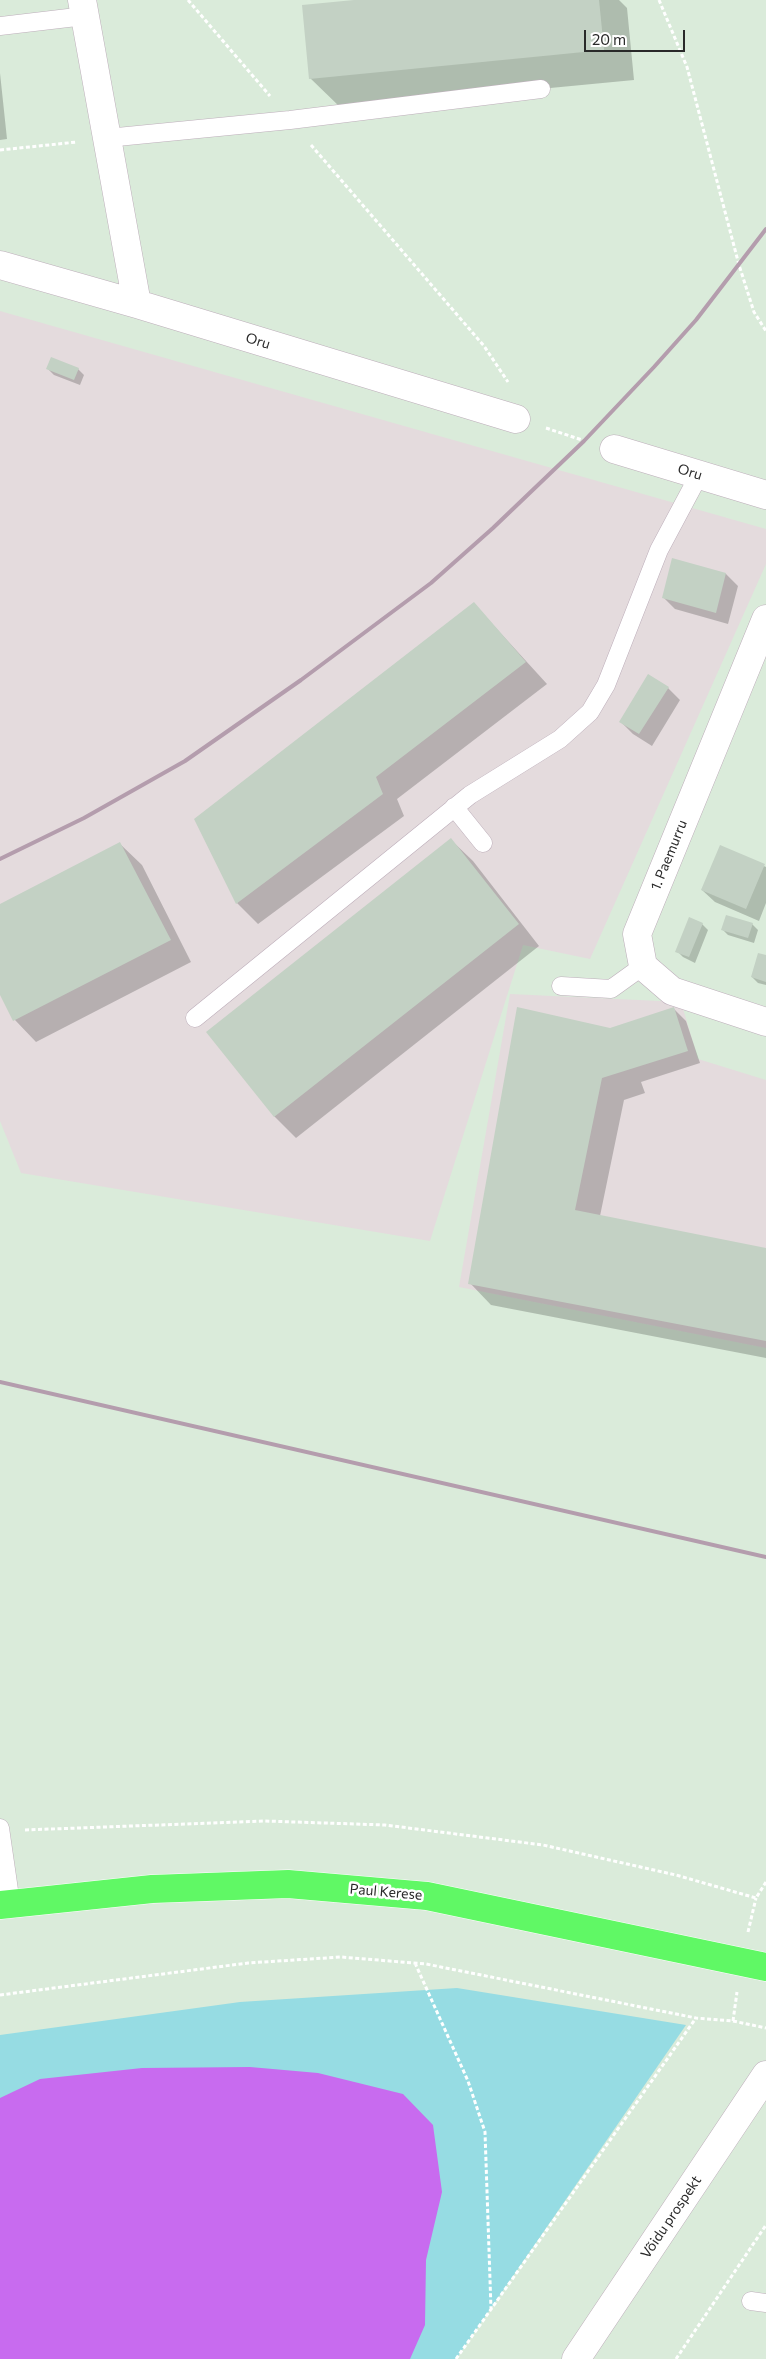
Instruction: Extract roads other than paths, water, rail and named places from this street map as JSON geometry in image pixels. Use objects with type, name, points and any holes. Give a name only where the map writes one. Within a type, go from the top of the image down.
[{"type":"highway","name":"Paul Kerese","points":[[6,1904],[152,1889],[288,1884],[427,1896],[766,1967]]},
{"type":"street","points":[[84,8],[137,304]]},
{"type":"street","name":"Oru","points":[[0,265],[137,304],[516,419]]},
{"type":"street","name":"Oru","points":[[614,449],[766,495]]},
{"type":"street","name":"1. Paemurru","points":[[643,966],[637,934],[766,619]]},
{"type":"street","points":[[643,966],[672,991],[766,1022]]},
{"type":"street","name":"Võidu prospekt","points":[[576,2359],[766,2075]]},
{"type":"lane","points":[[0,26],[84,8]]},
{"type":"lane","points":[[107,138],[290,120],[540,89]]},
{"type":"lane","points":[[195,1018],[454,807],[560,739],[590,712],[606,685],[659,550],[699,475]]},
{"type":"lane","points":[[454,807],[483,843]]},
{"type":"lane","points":[[561,986],[611,989],[643,966]]},
{"type":"lane","points":[[0,1830],[6,1904]]},
{"type":"railway","points":[[0,859],[84,818],[185,761],[301,680],[431,583],[493,528],[584,441],[696,320],[766,229]]},
{"type":"railway","points":[[0,1382],[766,1557]]}]
